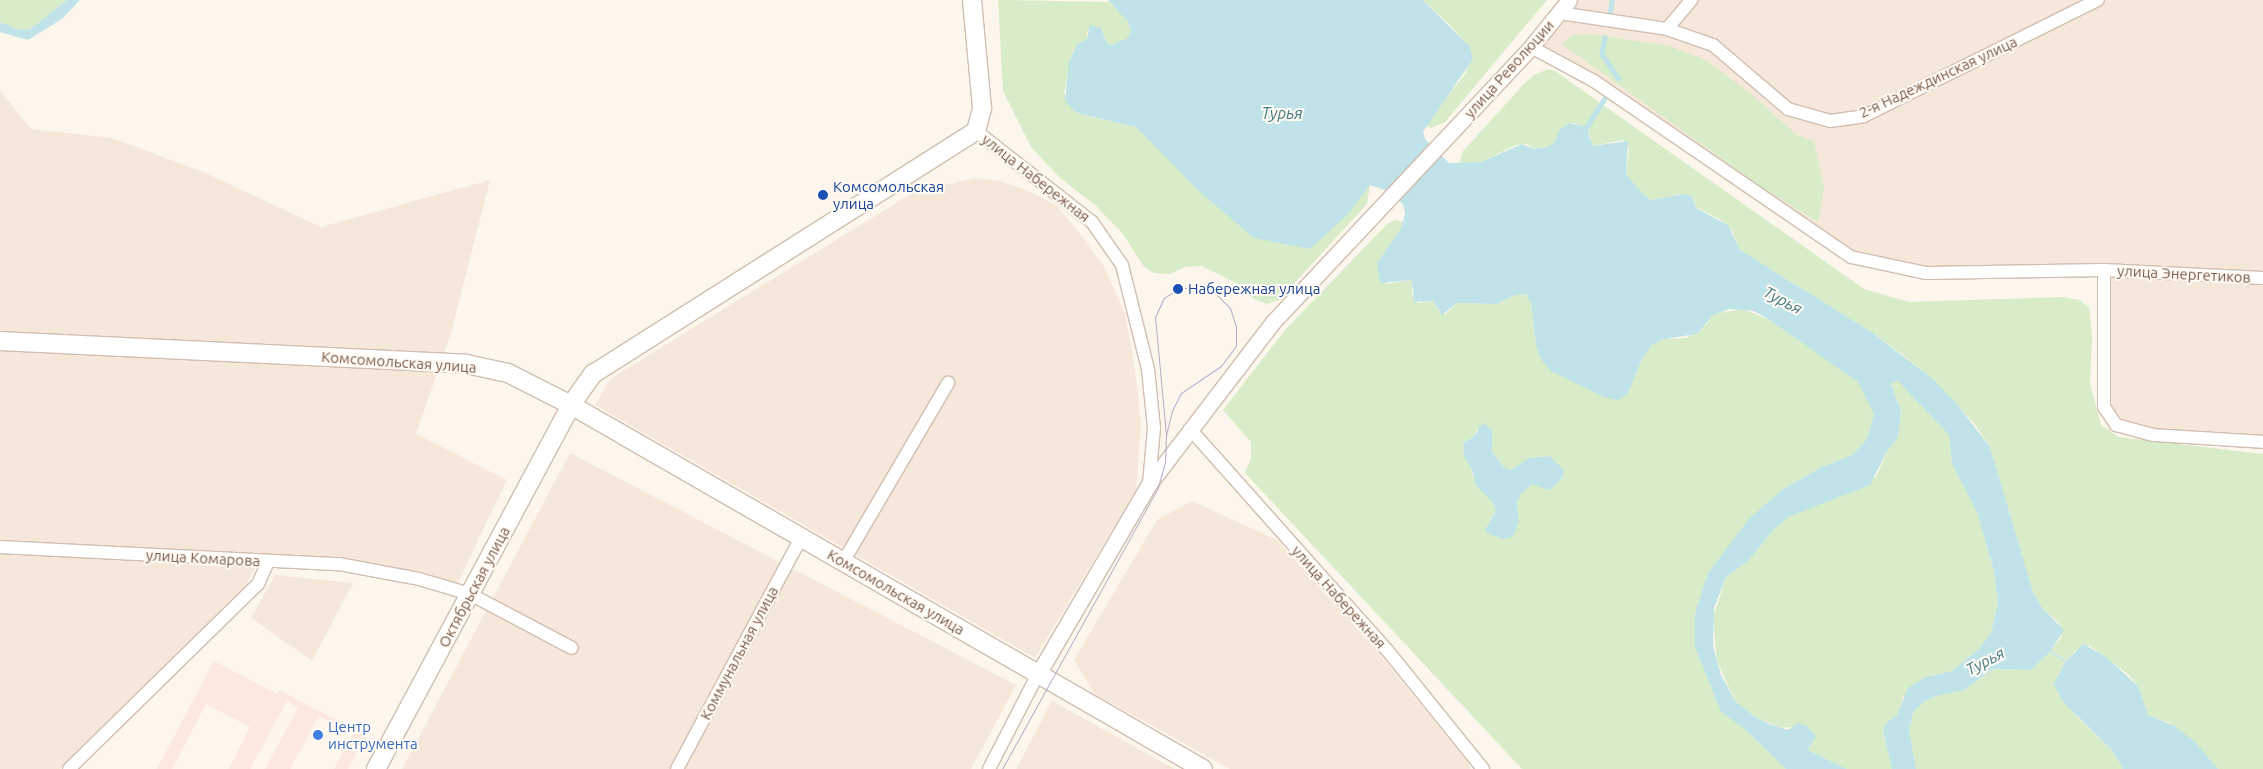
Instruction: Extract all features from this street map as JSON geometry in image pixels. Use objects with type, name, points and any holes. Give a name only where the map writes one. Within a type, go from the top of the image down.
[{"type":"main road","points":[[972,0],[982,108],[976,130]]},
{"type":"main road","name":"Октябрьская улица","points":[[376,769],[572,405],[593,374],[976,130]]},
{"type":"main road","name":"Комсомольская улица","points":[[0,341],[466,364],[508,373],[572,405],[1203,769]]},
{"type":"street","name":"улица Революции","points":[[1038,674],[1149,484],[1273,322],[1385,207],[1531,47],[1568,0]]},
{"type":"street","points":[[1667,29],[1691,0]]},
{"type":"street","name":"2-я Надеждинская улица","points":[[1559,13],[1667,29],[1714,45],[1788,108],[1830,121],[1864,116],[2098,0]]},
{"type":"street","name":"улица Энергетиков","points":[[1531,47],[1594,81],[1851,257],[1926,273],[2104,270],[2263,278]]},
{"type":"street","name":"улица Набережная","points":[[976,130],[1092,222],[1122,265],[1137,314],[1148,369],[1154,428],[1149,484]]},
{"type":"street","points":[[2104,270],[2104,407],[2116,425],[2153,435],[2263,442]]},
{"type":"street","points":[[844,562],[948,383]]},
{"type":"street","name":"улица Набережная","points":[[1190,429],[1387,650],[1483,769]]},
{"type":"street","name":"Коммунальная улица","points":[[677,769],[801,538]]},
{"type":"street","name":"улица Комарова","points":[[0,547],[268,562],[258,584],[69,769]]},
{"type":"street","points":[[268,562],[340,564],[419,578],[470,594],[572,648]]},
{"type":"street","points":[[989,769],[1038,674]]},
{"type":"shaded area","points":[[1569,0],[2263,0],[2263,442],[2116,425],[2104,407],[2104,270],[1926,273],[1851,257],[1531,47]]},
{"type":"shaded area","points":[[0,91],[31,129],[112,138],[203,172],[321,227],[490,180],[450,336],[416,434],[507,480],[457,584],[422,572],[261,555],[247,584],[60,769],[0,769]]},
{"type":"shaded area","points":[[976,178],[1000,181],[1026,190],[1056,205],[1074,226],[1103,265],[1125,313],[1135,370],[1141,424],[1136,490],[1035,658],[595,405],[610,379],[914,192]]},
{"type":"shaded area","points":[[570,453],[1016,685],[971,769],[402,769]]},
{"type":"shaded area","points":[[1192,501],[1277,540],[1376,650],[1469,764],[1470,769],[1230,769],[1095,694],[1074,660],[1157,520]]},
{"type":"shaded area","points":[[275,575],[353,583],[312,661],[251,618]]},
{"type":"shaded area","points":[[214,661],[277,694],[279,690],[365,735],[348,769],[334,769],[353,734],[319,716],[290,769],[265,769],[298,708],[287,701],[250,769],[229,769],[250,727],[206,704],[172,769],[157,769]]},
{"type":"shaded area","points":[[1052,701],[1175,769],[1016,769]]},
{"type":"green space","points":[[0,0],[67,0],[29,30],[17,29],[0,22]]},
{"type":"green space","points":[[998,0],[1112,2],[1128,22],[1131,30],[1128,39],[1111,45],[1107,43],[1101,28],[1087,31],[1087,39],[1073,51],[1064,93],[1077,113],[1136,127],[1254,238],[1280,242],[1339,221],[1370,185],[1367,204],[1279,300],[1267,304],[1254,299],[1242,286],[1202,266],[1185,267],[1170,274],[1154,273],[1144,267],[1123,234],[1096,206],[1059,177],[1031,147],[1003,91]]},
{"type":"green space","points":[[1423,0],[1547,0],[1445,122],[1431,128],[1425,125],[1466,73],[1472,52],[1452,27]]},
{"type":"green space","points":[[1592,34],[1669,46],[1706,60],[1750,93],[1797,135],[1814,141],[1824,188],[1818,222],[1758,185],[1562,44],[1573,35]]},
{"type":"green space","points":[[1548,69],[1555,71],[1864,289],[1909,302],[2063,297],[2079,300],[2089,307],[2092,337],[2090,383],[2101,425],[2119,437],[2263,454],[2263,769],[2218,769],[2170,723],[2148,715],[2138,686],[2128,674],[2090,646],[2075,650],[2067,661],[2051,650],[2061,637],[2060,624],[2043,609],[2033,592],[1990,447],[1977,427],[1933,379],[1903,355],[1870,331],[1740,250],[1732,231],[1723,221],[1696,207],[1692,196],[1684,194],[1651,200],[1642,193],[1626,175],[1629,150],[1624,140],[1593,146],[1589,134],[1576,123],[1570,123],[1563,127],[1555,142],[1548,147],[1535,149],[1527,144],[1516,145],[1481,162],[1459,165],[1463,151],[1523,85],[1534,75]]},
{"type":"green space","points":[[1396,220],[1404,222],[1385,284],[1412,280],[1412,295],[1418,303],[1433,301],[1440,313],[1446,314],[1457,303],[1497,304],[1515,295],[1526,294],[1531,302],[1536,346],[1628,393],[1643,357],[1653,344],[1664,339],[1687,338],[1707,324],[1713,314],[1744,309],[1771,321],[1851,374],[1865,390],[1874,414],[1867,439],[1852,455],[1822,467],[1783,489],[1708,573],[1695,613],[1695,647],[1721,712],[1747,731],[1786,769],[1522,769],[1245,473],[1251,458],[1251,442],[1223,410],[1285,330],[1387,224]],"holes":[[[1477,429],[1492,438],[1492,452],[1504,467],[1511,470],[1535,457],[1550,456],[1532,484],[1520,495],[1517,504],[1519,521],[1489,521],[1496,510],[1494,504],[1473,477],[1471,467],[1464,457],[1463,443],[1474,436]]]},
{"type":"green space","points":[[1897,380],[1949,435],[1952,464],[1977,512],[1994,571],[1998,603],[1991,633],[1979,649],[1952,671],[1932,676],[1903,697],[1898,715],[1887,722],[1883,730],[1892,769],[1847,769],[1808,750],[1813,742],[1793,727],[1782,728],[1755,717],[1735,701],[1717,661],[1713,618],[1726,577],[1749,560],[1774,529],[1788,517],[1876,477],[1887,451],[1898,438],[1901,410],[1891,384]]},
{"type":"green space","points":[[2050,652],[2065,662],[2057,677],[2076,716],[2111,749],[2123,769],[1916,769],[1909,730],[1914,711],[1924,702],[1936,696],[1964,690],[1993,669],[2031,670]]},
{"type":"water","points":[[67,0],[80,0],[62,19],[28,40],[0,32],[0,22],[17,29],[29,30]]},
{"type":"water","name":"Турья","points":[[1108,0],[1423,0],[1470,47],[1473,59],[1423,132],[1425,139],[1449,163],[1481,162],[1522,144],[1535,149],[1548,147],[1555,142],[1559,130],[1570,123],[1586,127],[1593,146],[1628,141],[1626,174],[1642,193],[1651,200],[1684,194],[1692,196],[1696,208],[1728,225],[1740,250],[1870,331],[1933,379],[1956,403],[1990,447],[2033,592],[2043,609],[2064,630],[2051,650],[2066,661],[2083,644],[2105,656],[2138,686],[2148,715],[2175,726],[2195,742],[2218,769],[2123,769],[2111,749],[2063,702],[2054,684],[2065,662],[2050,652],[2031,670],[1993,669],[1964,690],[1936,696],[1924,702],[1914,711],[1909,730],[1916,769],[1892,769],[1883,730],[1887,722],[1897,715],[1908,688],[1924,678],[1952,671],[1979,649],[1991,633],[1998,603],[1994,571],[1977,512],[1952,464],[1949,435],[1897,380],[1891,384],[1901,410],[1898,438],[1887,451],[1870,485],[1788,517],[1774,529],[1749,560],[1726,577],[1714,608],[1713,646],[1721,675],[1735,701],[1755,717],[1770,724],[1788,730],[1798,723],[1807,726],[1816,736],[1808,750],[1847,769],[1786,769],[1747,731],[1721,712],[1695,647],[1695,613],[1708,573],[1749,519],[1783,489],[1822,467],[1852,455],[1867,439],[1874,414],[1858,382],[1754,311],[1730,309],[1713,315],[1697,334],[1664,339],[1653,344],[1643,357],[1628,393],[1619,400],[1604,397],[1551,371],[1542,361],[1536,346],[1531,303],[1526,294],[1515,295],[1497,304],[1457,303],[1442,315],[1433,301],[1414,302],[1412,280],[1380,283],[1377,263],[1402,227],[1405,213],[1403,204],[1385,190],[1370,185],[1347,215],[1310,249],[1254,238],[1200,192],[1136,127],[1077,113],[1065,101],[1069,62],[1077,44],[1087,39],[1090,25],[1101,28],[1107,43],[1111,45],[1128,38],[1131,30],[1128,22]]},
{"type":"water","points":[[1483,423],[1492,430],[1492,452],[1504,467],[1511,470],[1529,458],[1550,456],[1563,469],[1563,477],[1550,490],[1532,484],[1520,495],[1517,504],[1519,521],[1513,537],[1505,539],[1491,535],[1485,530],[1496,510],[1494,504],[1476,485],[1471,467],[1464,457],[1463,443],[1474,436]]},
{"type":"waterway","points":[[1610,12],[1612,0]]},
{"type":"waterway","points":[[1605,37],[1602,54],[1618,78]]},
{"type":"waterway","points":[[1584,131],[1605,98]]},
{"type":"tram line","points":[[1002,769],[1158,487],[1165,463],[1166,435],[1155,317],[1164,298],[1173,292],[1192,286],[1216,294],[1230,308],[1236,327],[1236,346],[1221,366],[1181,393],[1172,411],[1166,435]]},
{"type":"place","name":"Комсомольская улица","points":[[823,195]]},
{"type":"place","name":"Набережная улица","points":[[1178,289]]},
{"type":"place","name":"Центр инструмента","points":[[318,735]]}]
